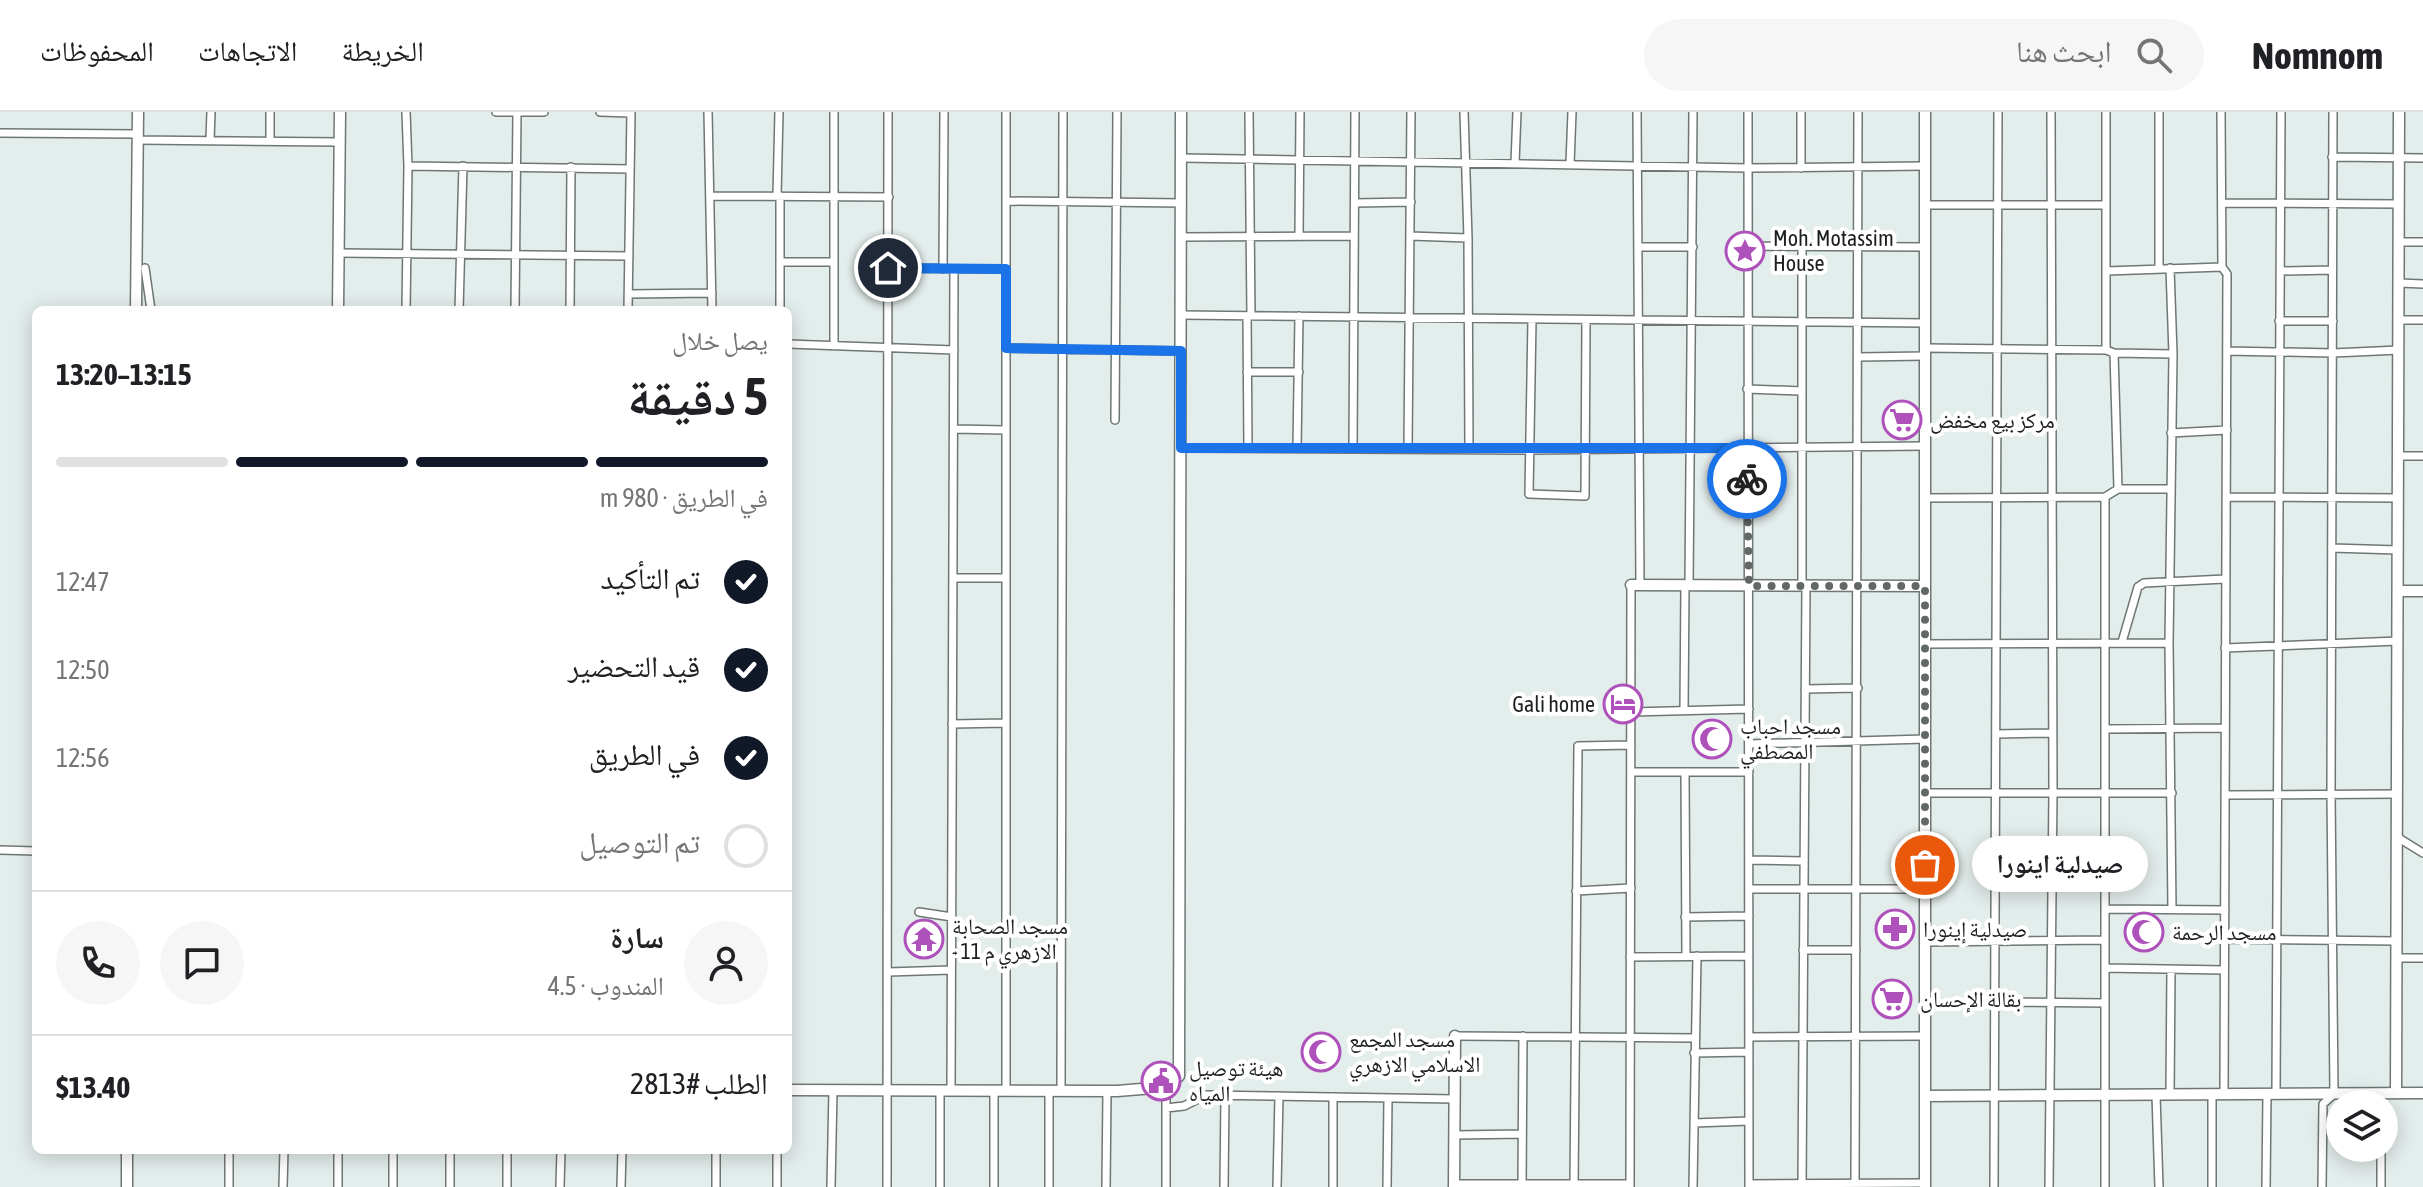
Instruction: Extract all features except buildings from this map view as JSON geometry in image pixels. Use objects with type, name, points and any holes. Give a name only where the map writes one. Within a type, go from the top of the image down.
[{"type":"street","points":[[136,306],[138,112]]},
{"type":"street","points":[[210,140],[211,112]]},
{"type":"street","points":[[270,112],[270,141]]},
{"type":"street","points":[[338,306],[340,112]]},
{"type":"street","points":[[406,112],[406,306]]},
{"type":"street","points":[[496,112],[544,112]]},
{"type":"street","points":[[515,306],[517,112]]},
{"type":"street","points":[[600,112],[631,112],[628,306]]},
{"type":"street","points":[[708,112],[712,306]]},
{"type":"street","points":[[779,112],[780,306]]},
{"type":"street","points":[[834,112],[834,346]]},
{"type":"street","points":[[887,1187],[888,112]]},
{"type":"street","points":[[943,269],[944,112]]},
{"type":"street","points":[[1006,112],[1006,1091]]},
{"type":"street","points":[[1061,1091],[1063,112]]},
{"type":"street","points":[[1115,420],[1117,112]]},
{"type":"street","points":[[792,1090],[1107,1091],[1166,1087],[1176,1080],[1181,1067],[1181,112]]},
{"type":"street","points":[[1248,448],[1249,112]]},
{"type":"street","points":[[1299,236],[1300,112]]},
{"type":"street","points":[[1353,449],[1355,112]]},
{"type":"street","points":[[1408,449],[1411,112]]},
{"type":"street","points":[[1464,112],[1469,449]]},
{"type":"street","points":[[1515,163],[1517,112]]},
{"type":"street","points":[[1570,164],[1572,112]]},
{"type":"street","points":[[1637,112],[1639,448],[1631,712],[1630,957],[1630,1037],[1630,1186],[1454,1186],[1455,1036],[1523,1036],[1575,1037],[1630,1037],[1694,1038]]},
{"type":"street","points":[[1684,710],[1693,112]]},
{"type":"street","points":[[1748,112],[1749,1186],[1925,1185],[1925,112]]},
{"type":"street","points":[[1801,112],[1801,168]]},
{"type":"street","points":[[1855,1186],[1858,112]]},
{"type":"street","points":[[1994,1187],[1998,112]]},
{"type":"street","points":[[2049,1187],[2054,351],[2051,112]]},
{"type":"street","points":[[2106,112],[2106,271],[2118,489]]},
{"type":"street","points":[[2159,112],[2159,269]]},
{"type":"street","points":[[2221,112],[2222,267],[2227,274],[2224,1094]]},
{"type":"street","points":[[2266,1187],[2277,940],[2281,112]]},
{"type":"street","points":[[2333,112],[2331,793],[2334,1090]]},
{"type":"street","points":[[2396,1090],[2399,112]]},
{"type":"street","points":[[0,133],[340,142]]},
{"type":"street","points":[[2332,157],[2423,158]]},
{"type":"street","points":[[1182,158],[1748,168],[1925,166]]},
{"type":"street","points":[[408,166],[630,169]]},
{"type":"street","points":[[459,306],[463,166]]},
{"type":"street","points":[[570,306],[571,167]]},
{"type":"street","points":[[710,196],[889,197]]},
{"type":"street","points":[[1006,201],[1182,203]]},
{"type":"street","points":[[1355,203],[1411,202]]},
{"type":"street","points":[[2222,203],[2399,204]]},
{"type":"street","points":[[1925,205],[2106,205]]},
{"type":"street","points":[[1181,237],[1354,236]]},
{"type":"street","points":[[1410,236],[1468,238]]},
{"type":"street","points":[[2399,242],[2423,242]]},
{"type":"street","points":[[1748,246],[1925,247]]},
{"type":"street","points":[[1802,246],[1805,689],[1802,1185]]},
{"type":"street","points":[[1638,247],[1693,247]]},
{"type":"street","points":[[339,253],[629,256]]},
{"type":"street","points":[[780,262],[833,262]]},
{"type":"street","points":[[2106,271],[2222,267]]},
{"type":"street","points":[[145,268],[150,306]]},
{"type":"street","points":[[888,268],[1006,269]]},
{"type":"street","points":[[2170,268],[2173,354],[2169,643],[2172,909]]},
{"type":"street","points":[[940,1187],[952,917],[954,269]]},
{"type":"street","points":[[2281,271],[2332,270]]},
{"type":"street","points":[[2399,283],[2423,284]]},
{"type":"street","points":[[629,294],[712,293]]},
{"type":"street","points":[[1181,315],[1925,323]]},
{"type":"street","points":[[1297,449],[1299,316]]},
{"type":"street","points":[[1532,319],[1529,494],[1585,496],[1586,320]]},
{"type":"street","points":[[2399,320],[2423,320]]},
{"type":"street","points":[[2279,321],[2333,321]]},
{"type":"street","points":[[792,344],[954,350]]},
{"type":"street","points":[[1006,348],[1181,351]]},
{"type":"street","points":[[1859,357],[1996,348],[2173,354]]},
{"type":"street","points":[[2227,351],[2333,353],[2399,350]]},
{"type":"street","points":[[1247,372],[1299,372]]},
{"type":"street","points":[[1747,389],[1802,391]]},
{"type":"street","points":[[954,429],[1006,430]]},
{"type":"street","points":[[2171,433],[2227,430]]},
{"type":"street","points":[[1181,448],[1529,450],[1925,446]]},
{"type":"street","points":[[2398,456],[2423,456]]},
{"type":"street","points":[[1925,498],[2105,497],[2118,489],[2171,489]]},
{"type":"street","points":[[2105,497],[2105,1187]]},
{"type":"street","points":[[2227,497],[2398,498]]},
{"type":"street","points":[[2332,548],[2398,550]]},
{"type":"street","points":[[953,578],[1006,578]]},
{"type":"street","points":[[2122,642],[2138,587],[2144,583],[2225,579]]},
{"type":"street","points":[[1636,585],[1925,586]]},
{"type":"street","points":[[2398,591],[2423,591]]},
{"type":"street","points":[[2225,648],[2398,641]]},
{"type":"street","points":[[1925,644],[2169,643]]},
{"type":"street","points":[[1805,689],[1858,688]]},
{"type":"street","points":[[1631,712],[1749,709]]},
{"type":"street","points":[[952,724],[1006,723]]},
{"type":"street","points":[[2105,729],[2225,728]]},
{"type":"street","points":[[1996,734],[2052,733]]},
{"type":"street","points":[[1749,744],[1925,739]]},
{"type":"street","points":[[1574,1186],[1578,746],[1631,745]]},
{"type":"street","points":[[1631,772],[1749,772]]},
{"type":"street","points":[[1685,773],[1686,956]]},
{"type":"street","points":[[2225,795],[2278,792],[2397,794]]},
{"type":"street","points":[[1925,793],[2172,793]]},
{"type":"street","points":[[2397,837],[2423,853]]},
{"type":"street","points":[[0,850],[32,851]]},
{"type":"street","points":[[1749,860],[1803,861]]},
{"type":"street","points":[[1576,891],[1631,888]]},
{"type":"street","points":[[1749,889],[1925,889]]},
{"type":"street","points":[[2105,909],[2225,910]]},
{"type":"street","points":[[919,912],[952,917]]},
{"type":"street","points":[[1685,917],[1749,916]]},
{"type":"street","points":[[2224,939],[2396,941]]},
{"type":"street","points":[[1925,942],[2105,940]]},
{"type":"street","points":[[1803,950],[1856,950]]},
{"type":"street","points":[[1693,1187],[1697,956]]},
{"type":"street","points":[[1630,957],[1749,956]]},
{"type":"street","points":[[2396,958],[2423,958]]},
{"type":"street","points":[[2105,968],[2224,970]]},
{"type":"street","points":[[888,972],[951,970]]},
{"type":"street","points":[[2170,1095],[2171,970]]},
{"type":"street","points":[[1995,1002],[2105,1003]]},
{"type":"street","points":[[1522,1186],[1523,1036]]},
{"type":"street","points":[[1749,1037],[1925,1036]]},
{"type":"street","points":[[1694,1053],[1749,1052]]},
{"type":"street","points":[[1166,1087],[1166,1187]]},
{"type":"street","points":[[831,1187],[833,1090]]},
{"type":"street","points":[[994,1091],[994,1187]]},
{"type":"street","points":[[1049,1091],[1049,1187]]},
{"type":"street","points":[[1106,1187],[1107,1091]]},
{"type":"street","points":[[2398,1093],[2423,1093]]},
{"type":"street","points":[[2212,1094],[2212,1187]]},
{"type":"street","points":[[1925,1096],[2326,1094]]},
{"type":"street","points":[[1166,1108],[1184,1106],[1206,1095],[1455,1099]]},
{"type":"street","points":[[1224,1187],[1225,1095]]},
{"type":"street","points":[[2156,1095],[2159,1187]]},
{"type":"street","points":[[1277,1187],[1279,1096]]},
{"type":"street","points":[[1333,1097],[1333,1187]]},
{"type":"street","points":[[1387,1187],[1388,1098]]},
{"type":"street","points":[[2322,1187],[2323,1104],[2326,1101]]},
{"type":"street","points":[[1694,1123],[1749,1121]]},
{"type":"street","points":[[1455,1135],[1522,1134]]},
{"type":"street","points":[[127,1154],[127,1187]]},
{"type":"street","points":[[229,1154],[229,1187]]},
{"type":"street","points":[[283,1187],[284,1154]]},
{"type":"street","points":[[338,1154],[338,1187]]},
{"type":"street","points":[[393,1154],[393,1187]]},
{"type":"street","points":[[450,1154],[450,1187]]},
{"type":"street","points":[[507,1154],[507,1187]]},
{"type":"street","points":[[560,1187],[561,1154]]},
{"type":"street","points":[[621,1187],[622,1154]]},
{"type":"street","points":[[716,1154],[716,1187]]},
{"type":"street","points":[[777,1154],[777,1187]]},
{"type":"street","points":[[2381,1162],[2381,1187]]},
{"type":"way so far","points":[[1747,479],[1749,586],[1925,586],[1925,865]]},
{"type":"place","name":"Moh. Motassim House","points":[[1745,251]]},
{"type":"place","name":"مركز بيع مخفض","points":[[1902,420]]},
{"type":"place","name":"Gali home","points":[[1623,704]]},
{"type":"place","name":"مسجد احباب المصطفي","points":[[1712,739]]},
{"type":"place","name":"صيدلية اينورا","points":[[1925,865]]},
{"type":"place","name":"صيدلية إينورا","points":[[1895,929]]},
{"type":"place","name":"مسجد الرحمة","points":[[2144,932]]},
{"type":"place","name":"مسجد الصحابة - الازهري م 11","points":[[924,939]]},
{"type":"place","name":"بقالة الإحسان","points":[[1892,999]]},
{"type":"place","name":"مسجد المجمع الاسلامي الازهري","points":[[1321,1052]]},
{"type":"place","name":"هيئة توصيل المياه","points":[[1161,1081]]},
{"type":"route","points":[[888,268],[1006,269],[1006,348],[1181,351],[1181,448],[1746,448],[1747,479]]}]
